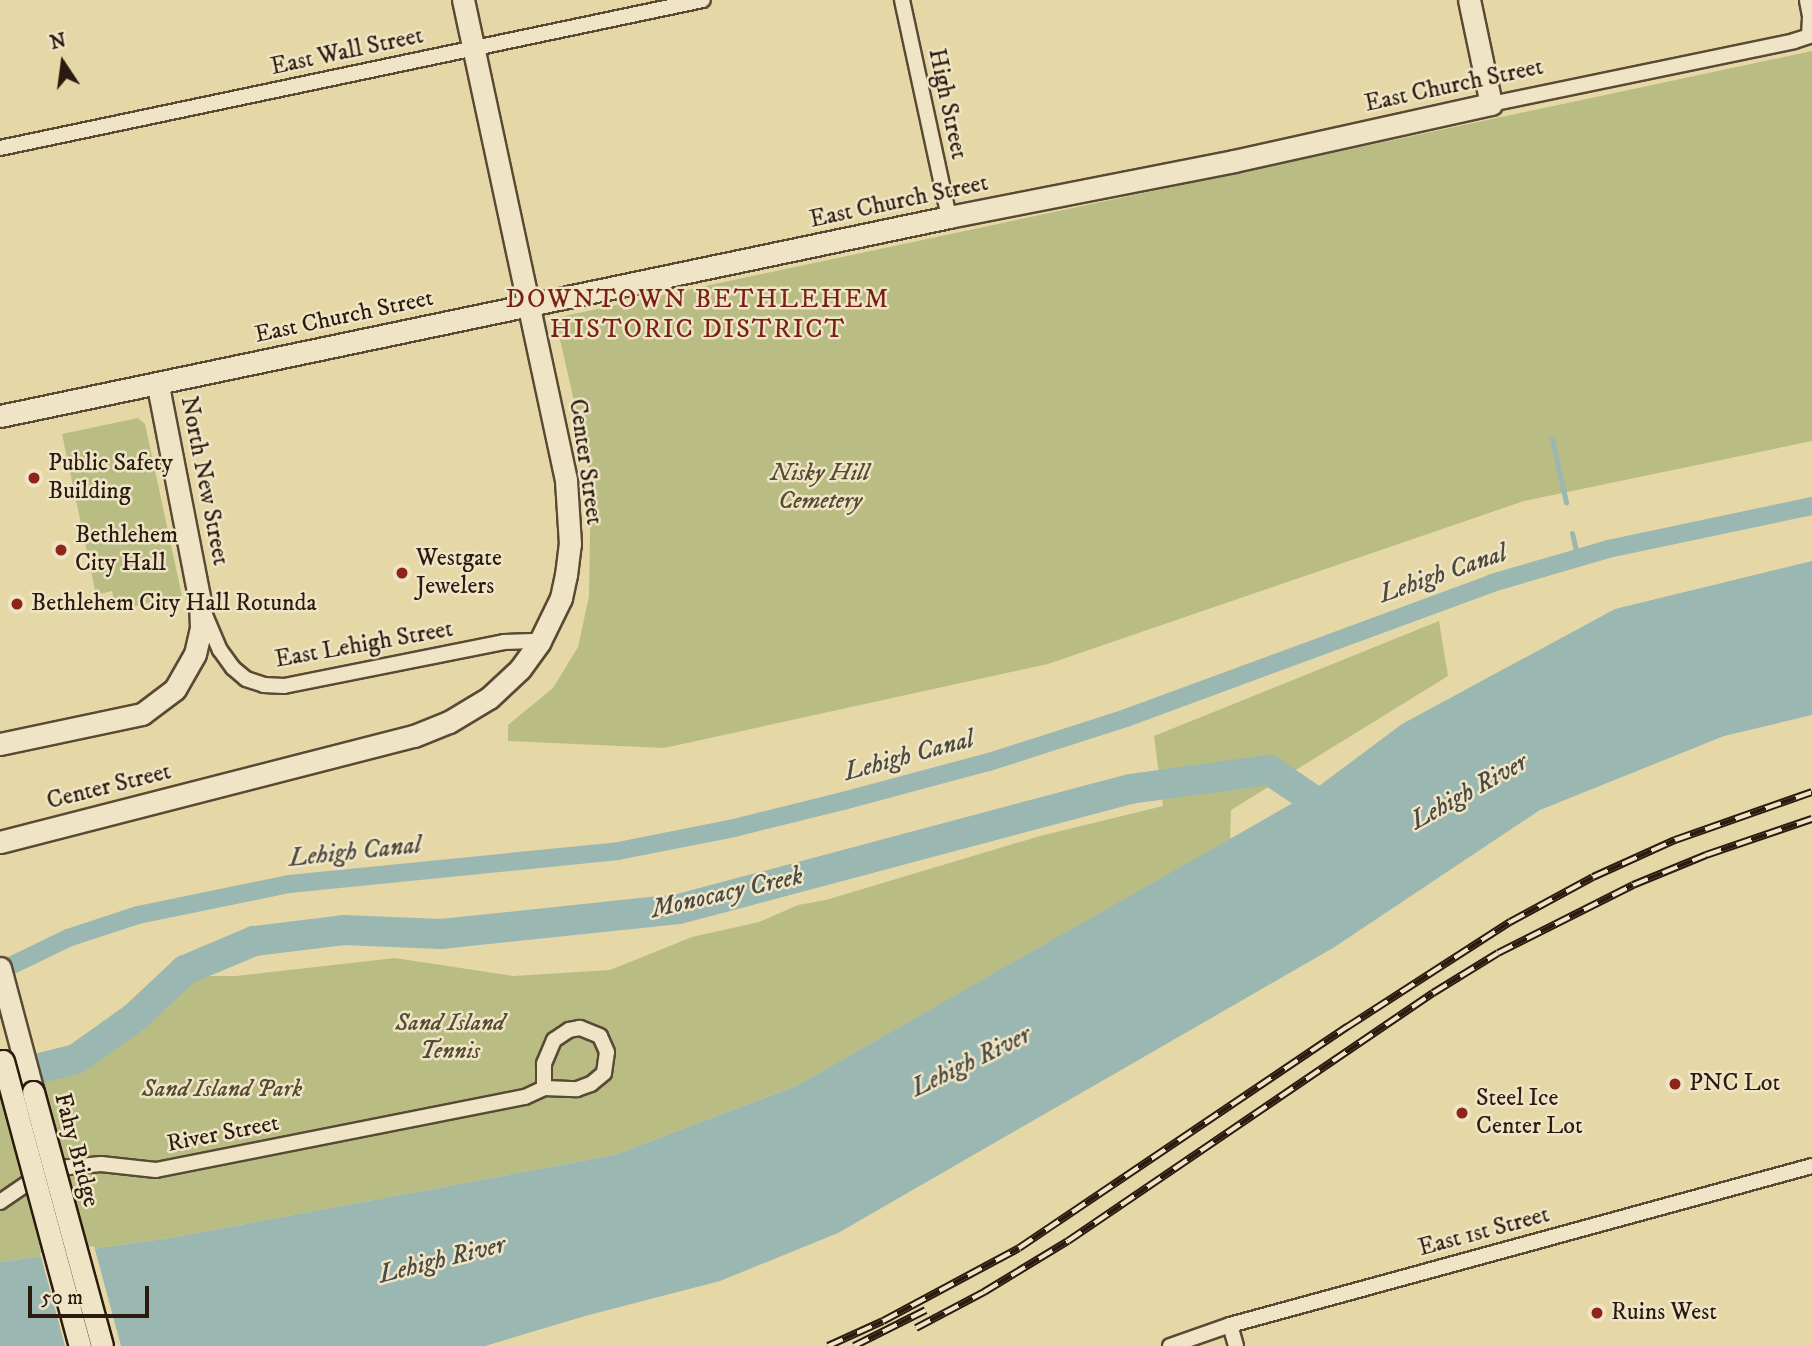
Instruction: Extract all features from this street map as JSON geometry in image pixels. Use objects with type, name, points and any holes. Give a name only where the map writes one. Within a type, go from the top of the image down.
[{"type":"main road","name":"Center Street","points":[[0,842],[355,753],[430,730],[489,698],[520,669],[540,641],[561,598],[569,552],[570,521],[561,453],[464,0]]},
{"type":"main road","points":[[1469,0],[1491,104]]},
{"type":"main road","name":"East Church Street","points":[[0,416],[948,217],[1234,161],[1491,104]]},
{"type":"main road","name":"North New Street","points":[[0,744],[125,719],[142,713],[160,701],[186,674],[195,654],[201,628],[200,602],[158,384]]},
{"type":"main road","name":"Fahy Bridge","points":[[0,968],[102,1346]]},
{"type":"main road","name":"Fahy Bridge","points":[[0,1049],[80,1346]]},
{"type":"street","name":"East Wall Street","points":[[0,148],[703,0]]},
{"type":"street","name":"High Street","points":[[902,0],[948,217]]},
{"type":"street","name":"East Church Street","points":[[1491,104],[1652,72],[1808,36],[1810,16],[1807,0]]},
{"type":"street","name":"East Lehigh Street","points":[[200,602],[212,634],[227,659],[247,679],[264,685],[284,686],[504,642],[540,641]]},
{"type":"street","name":"River Street","points":[[0,1202],[48,1169],[74,1164],[101,1164],[156,1170],[525,1097],[544,1088],[577,1089],[592,1084],[604,1073],[607,1052],[600,1036],[580,1028],[569,1030],[554,1040],[544,1064],[544,1088]]},
{"type":"street","name":"East 1st Street","points":[[1170,1346],[1230,1325],[1812,1166]]},
{"type":"street","points":[[1230,1325],[1236,1346]]},
{"type":"green space","name":"Nisky Hill Cemetery","points":[[1812,51],[1812,441],[1524,501],[1048,664],[664,748],[508,741],[508,725],[553,688],[578,647],[589,596],[591,475],[555,318]]},
{"type":"green space","points":[[138,418],[145,424],[182,596],[116,610],[112,591],[96,595],[62,434]]},
{"type":"green space","name":"Sand Island Park","points":[[1439,621],[1448,676],[1231,810],[1230,840],[796,1086],[614,1155],[170,1238],[0,1262],[0,1099],[23,1092],[86,1057],[186,976],[236,976],[395,958],[513,976],[610,970],[692,937],[759,922],[798,905],[826,900],[1040,836],[1163,806],[1154,736]]},
{"type":"water","name":"Lehigh River","points":[[1812,561],[1812,715],[1724,736],[1540,810],[1333,948],[838,1233],[720,1281],[585,1316],[485,1346],[0,1346],[0,1262],[170,1238],[614,1155],[796,1086],[1307,795],[1402,724],[1615,609]]},
{"type":"pier","points":[[94,1246],[121,1346],[65,1346],[40,1253]]},
{"type":"waterway","points":[[1552,439],[1566,502]]},
{"type":"waterway","name":"Lehigh Canal","points":[[0,971],[68,938],[138,915],[289,884],[618,851],[734,828],[843,801],[989,762],[1126,718],[1492,583],[1608,549],[1812,506]]},
{"type":"waterway","points":[[1572,533],[1578,558]]},
{"type":"waterway","name":"Monocacy Creek","points":[[0,1078],[76,1059],[135,1017],[185,970],[254,941],[343,930],[441,934],[679,909],[1130,789],[1269,770],[1339,817]]},
{"type":"railway","points":[[828,1346],[883,1321],[1019,1248],[1347,1027],[1510,922],[1593,877],[1675,840],[1812,792]]},
{"type":"railway","points":[[916,1328],[984,1292],[1068,1241],[1433,993],[1498,953],[1633,885],[1706,855],[1812,819]]},
{"type":"railway","points":[[854,1346],[926,1310]]},
{"type":"place","name":"Public Safety Building","points":[[34,478]]},
{"type":"place","name":"Bethlehem City Hall","points":[[61,550]]},
{"type":"place","name":"Westgate Jewelers","points":[[402,573]]},
{"type":"place","name":"Bethlehem City Hall Rotunda","points":[[17,604]]},
{"type":"place","name":"PNC Lot","points":[[1675,1084]]},
{"type":"place","name":"Steel Ice Center Lot","points":[[1462,1113]]},
{"type":"place","name":"Ruins West","points":[[1597,1313]]},
{"type":"district","name":"DOWNTOWN BETHLEHEM HISTORIC DISTRICT","points":[[698,315]]},
{"type":"park label","name":"Sand Island Tennis","points":[[450,1038]]}]
